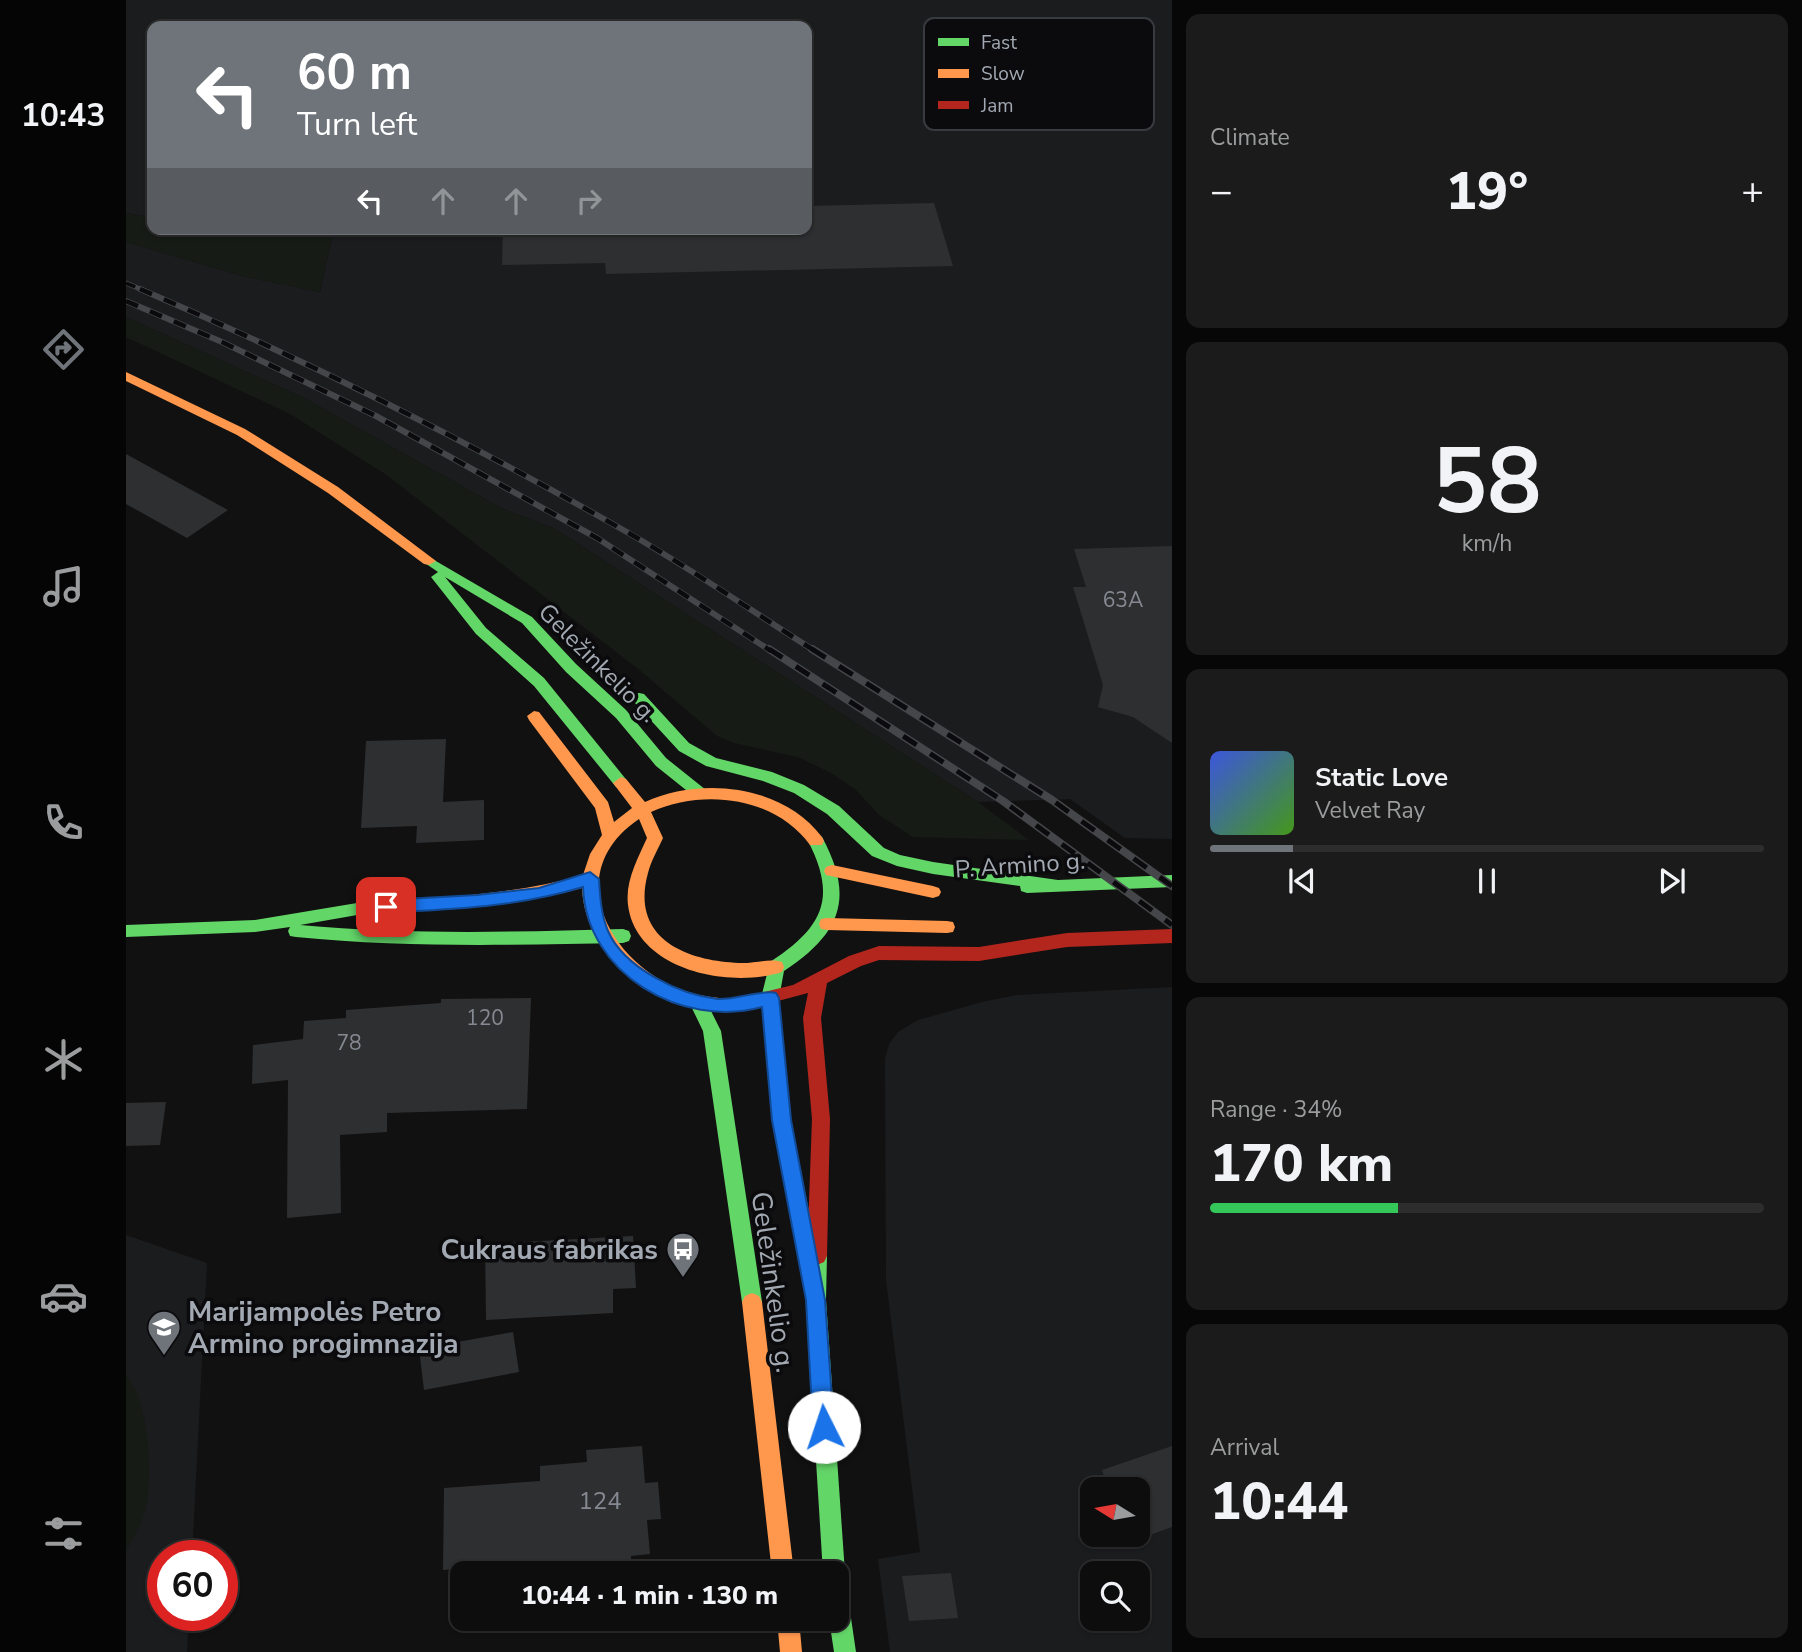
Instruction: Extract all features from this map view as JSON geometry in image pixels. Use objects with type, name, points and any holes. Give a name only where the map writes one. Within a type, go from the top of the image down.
[{"type":"main road","name":"Geležinkelio g.","points":[[126,376],[241,432],[332,490],[418,554],[527,620],[571,668],[621,714],[661,762],[701,794]]},
{"type":"main road","name":"Geležinkelio g.","points":[[418,554],[481,631],[511,682]]},
{"type":"main road","points":[[527,620],[579,650]]},
{"type":"main road","name":"Geležinkelio g.","points":[[481,631],[539,682],[642,808]]},
{"type":"main road","points":[[627,688],[646,704],[684,747],[711,762],[767,776],[799,789],[833,810],[878,852],[897,860],[933,868],[1053,884]]},
{"type":"main road","points":[[524,702],[602,806],[608,834]]},
{"type":"main road","points":[[642,808],[655,838],[641,862],[634,901],[637,916],[652,938],[671,955],[702,968],[726,972],[776,967],[795,959],[816,941],[827,924],[834,898],[832,872],[816,840],[793,818],[779,810],[732,795],[673,797],[642,808],[620,822],[608,834],[590,879],[592,908],[601,935],[611,951],[643,979],[668,993],[698,1002],[718,1006],[744,1005],[819,982],[851,961],[877,954],[907,951],[981,954],[1066,940],[1172,936]]},
{"type":"main road","name":"P. Armino g.","points":[[832,872],[945,893]]},
{"type":"main road","points":[[126,931],[255,926],[363,908],[477,902],[539,894],[590,879]]},
{"type":"main road","name":"P. Armino g.","points":[[986,893],[1053,884],[1172,881]]},
{"type":"main road","points":[[827,924],[962,928]]},
{"type":"main road","points":[[255,926],[360,939],[465,940],[544,934],[652,938]]},
{"type":"main road","points":[[1001,932],[1066,940]]},
{"type":"main road","name":"Geležinkelio g.","points":[[776,967],[770,998],[782,1120],[816,1300]]},
{"type":"main road","name":"Geležinkelio g.","points":[[819,982],[812,1018],[821,1119],[816,1300],[833,1561]]},
{"type":"main road","name":"Geležinkelio g.","points":[[698,1002],[712,1031],[742,1234],[782,1561]]},
{"type":"main road","points":[[789,1631],[791,1652]]},
{"type":"main road","points":[[842,1631],[845,1652]]},
{"type":"shaded area","points":[[126,0],[1172,0],[1172,839],[1125,838],[1070,799],[978,802],[555,529],[501,508],[306,399],[126,317],[126,242],[246,277],[320,292],[333,235],[812,235],[812,21],[147,21],[147,216],[126,213]]},
{"type":"shaded area","points":[[126,213],[147,216],[147,235],[333,235],[320,292],[246,277],[126,242]]},
{"type":"shaded area","points":[[126,317],[306,399],[501,508],[555,529],[978,802],[1029,840],[913,837],[879,815],[856,790],[831,773],[798,757],[734,743],[717,736],[637,668],[385,474],[290,414],[126,337]]},
{"type":"shaded area","points":[[1172,987],[1172,1652],[890,1652],[878,1559],[920,1552],[886,1280],[885,1059],[889,1044],[898,1032],[918,1020],[1017,995]]},
{"type":"shaded area","name":"Marijampolės Petro Armino progimnazija","points":[[126,1235],[207,1263],[193,1540],[147,1540],[147,1631],[188,1631],[187,1652],[126,1652]]},
{"type":"shaded area","points":[[126,1375],[134,1387],[145,1423],[149,1485],[143,1517],[126,1551]]},
{"type":"building","points":[[934,203],[953,266],[606,274],[605,263],[502,265],[503,235],[812,235],[812,206]]},
{"type":"building","points":[[126,454],[228,510],[187,538],[126,504]]},
{"type":"building","points":[[1172,546],[1172,743],[1133,717],[1098,707],[1103,685],[1073,587],[1086,587],[1074,549]]},
{"type":"building","points":[[446,739],[443,802],[484,800],[484,840],[416,843],[417,826],[361,828],[366,741]]},
{"type":"building","points":[[531,998],[527,1109],[387,1113],[387,1132],[340,1135],[341,1213],[287,1218],[288,1080],[252,1084],[253,1045],[303,1039],[304,1021],[346,1018],[346,1010],[441,1003],[441,999]]},
{"type":"building","points":[[166,1102],[160,1145],[126,1146],[126,1103]]},
{"type":"building","points":[[633,1236],[636,1288],[613,1289],[613,1313],[486,1320],[485,1244]]},
{"type":"building","points":[[513,1332],[519,1372],[424,1390],[419,1349]]},
{"type":"building","points":[[642,1446],[645,1483],[658,1482],[661,1519],[647,1520],[650,1554],[631,1556],[631,1561],[450,1561],[450,1569],[443,1570],[444,1488],[540,1481],[540,1466],[587,1462],[586,1450]]},
{"type":"building","points":[[1172,1446],[1172,1527],[1150,1535],[1150,1477],[1104,1477],[1102,1470]]},
{"type":"building","points":[[951,1573],[958,1618],[909,1621],[902,1576]]},
{"type":"railway","points":[[126,283],[145,291]]},
{"type":"railway","points":[[140,289],[382,401],[560,494],[693,572],[815,651]]},
{"type":"railway","points":[[126,301],[222,342],[376,416],[597,538],[771,651]]},
{"type":"railway","points":[[769,649],[1003,801],[1172,925]]},
{"type":"railway","points":[[812,649],[1052,800],[1172,886]]},
{"type":"traffic: fast","points":[[429,561],[527,620],[571,668],[621,714],[661,762],[701,794]]},
{"type":"traffic: fast","points":[[438,577],[481,631],[539,682],[621,783]]},
{"type":"traffic: fast","points":[[639,698],[684,747],[711,762],[767,776],[799,789],[833,810],[878,852],[897,860],[933,868],[1053,884]]},
{"type":"traffic: fast","points":[[816,841],[832,880],[829,913],[809,942],[776,967],[770,998],[782,1120],[816,1300]]},
{"type":"traffic: fast","points":[[1027,887],[1172,881]]},
{"type":"traffic: fast","points":[[126,931],[255,926],[363,908],[405,906]]},
{"type":"traffic: fast","points":[[296,931],[358,937],[441,940],[623,936]]},
{"type":"traffic: fast","points":[[698,1002],[712,1031],[752,1302]]},
{"type":"traffic: fast","points":[[817,1256],[816,1300],[833,1561]]},
{"type":"traffic: fast","points":[[842,1631],[845,1652]]},
{"type":"traffic: slow","points":[[126,376],[241,432],[333,490],[429,561]]},
{"type":"traffic: slow","points":[[534,716],[602,806],[609,834]]},
{"type":"traffic: slow","points":[[621,783],[642,809],[655,838],[639,873],[636,903],[643,928],[659,947],[682,960],[710,968],[742,970],[776,967]]},
{"type":"traffic: slow","points":[[737,1005],[688,999],[664,990],[642,977],[622,960],[606,941],[595,918],[590,882],[598,854],[612,833],[640,810],[656,803],[692,795],[730,795],[767,803],[790,814],[816,841]]},
{"type":"traffic: slow","points":[[832,871],[933,892]]},
{"type":"traffic: slow","points":[[405,906],[477,902],[539,894],[590,879]]},
{"type":"traffic: slow","points":[[827,924],[947,927]]},
{"type":"traffic: slow","points":[[752,1302],[782,1561]]},
{"type":"traffic: slow","points":[[789,1631],[791,1652]]},
{"type":"traffic: jam","points":[[737,1005],[797,991],[855,961],[879,953],[979,954],[1067,940],[1172,936]]},
{"type":"traffic: jam","points":[[817,1256],[821,1119],[812,1018],[819,982]]},
{"type":"place","name":"Cukraus fabrikas","points":[[683,1279]]},
{"type":"place","name":"Marijampolės Petro Armino progimnazija","points":[[164,1357]]},
{"type":"route","points":[[386,907],[477,902],[539,894],[590,879],[592,908],[601,935],[611,951],[643,979],[668,993],[718,1006],[744,1005],[770,998],[782,1120],[816,1300],[824,1427]]}]
